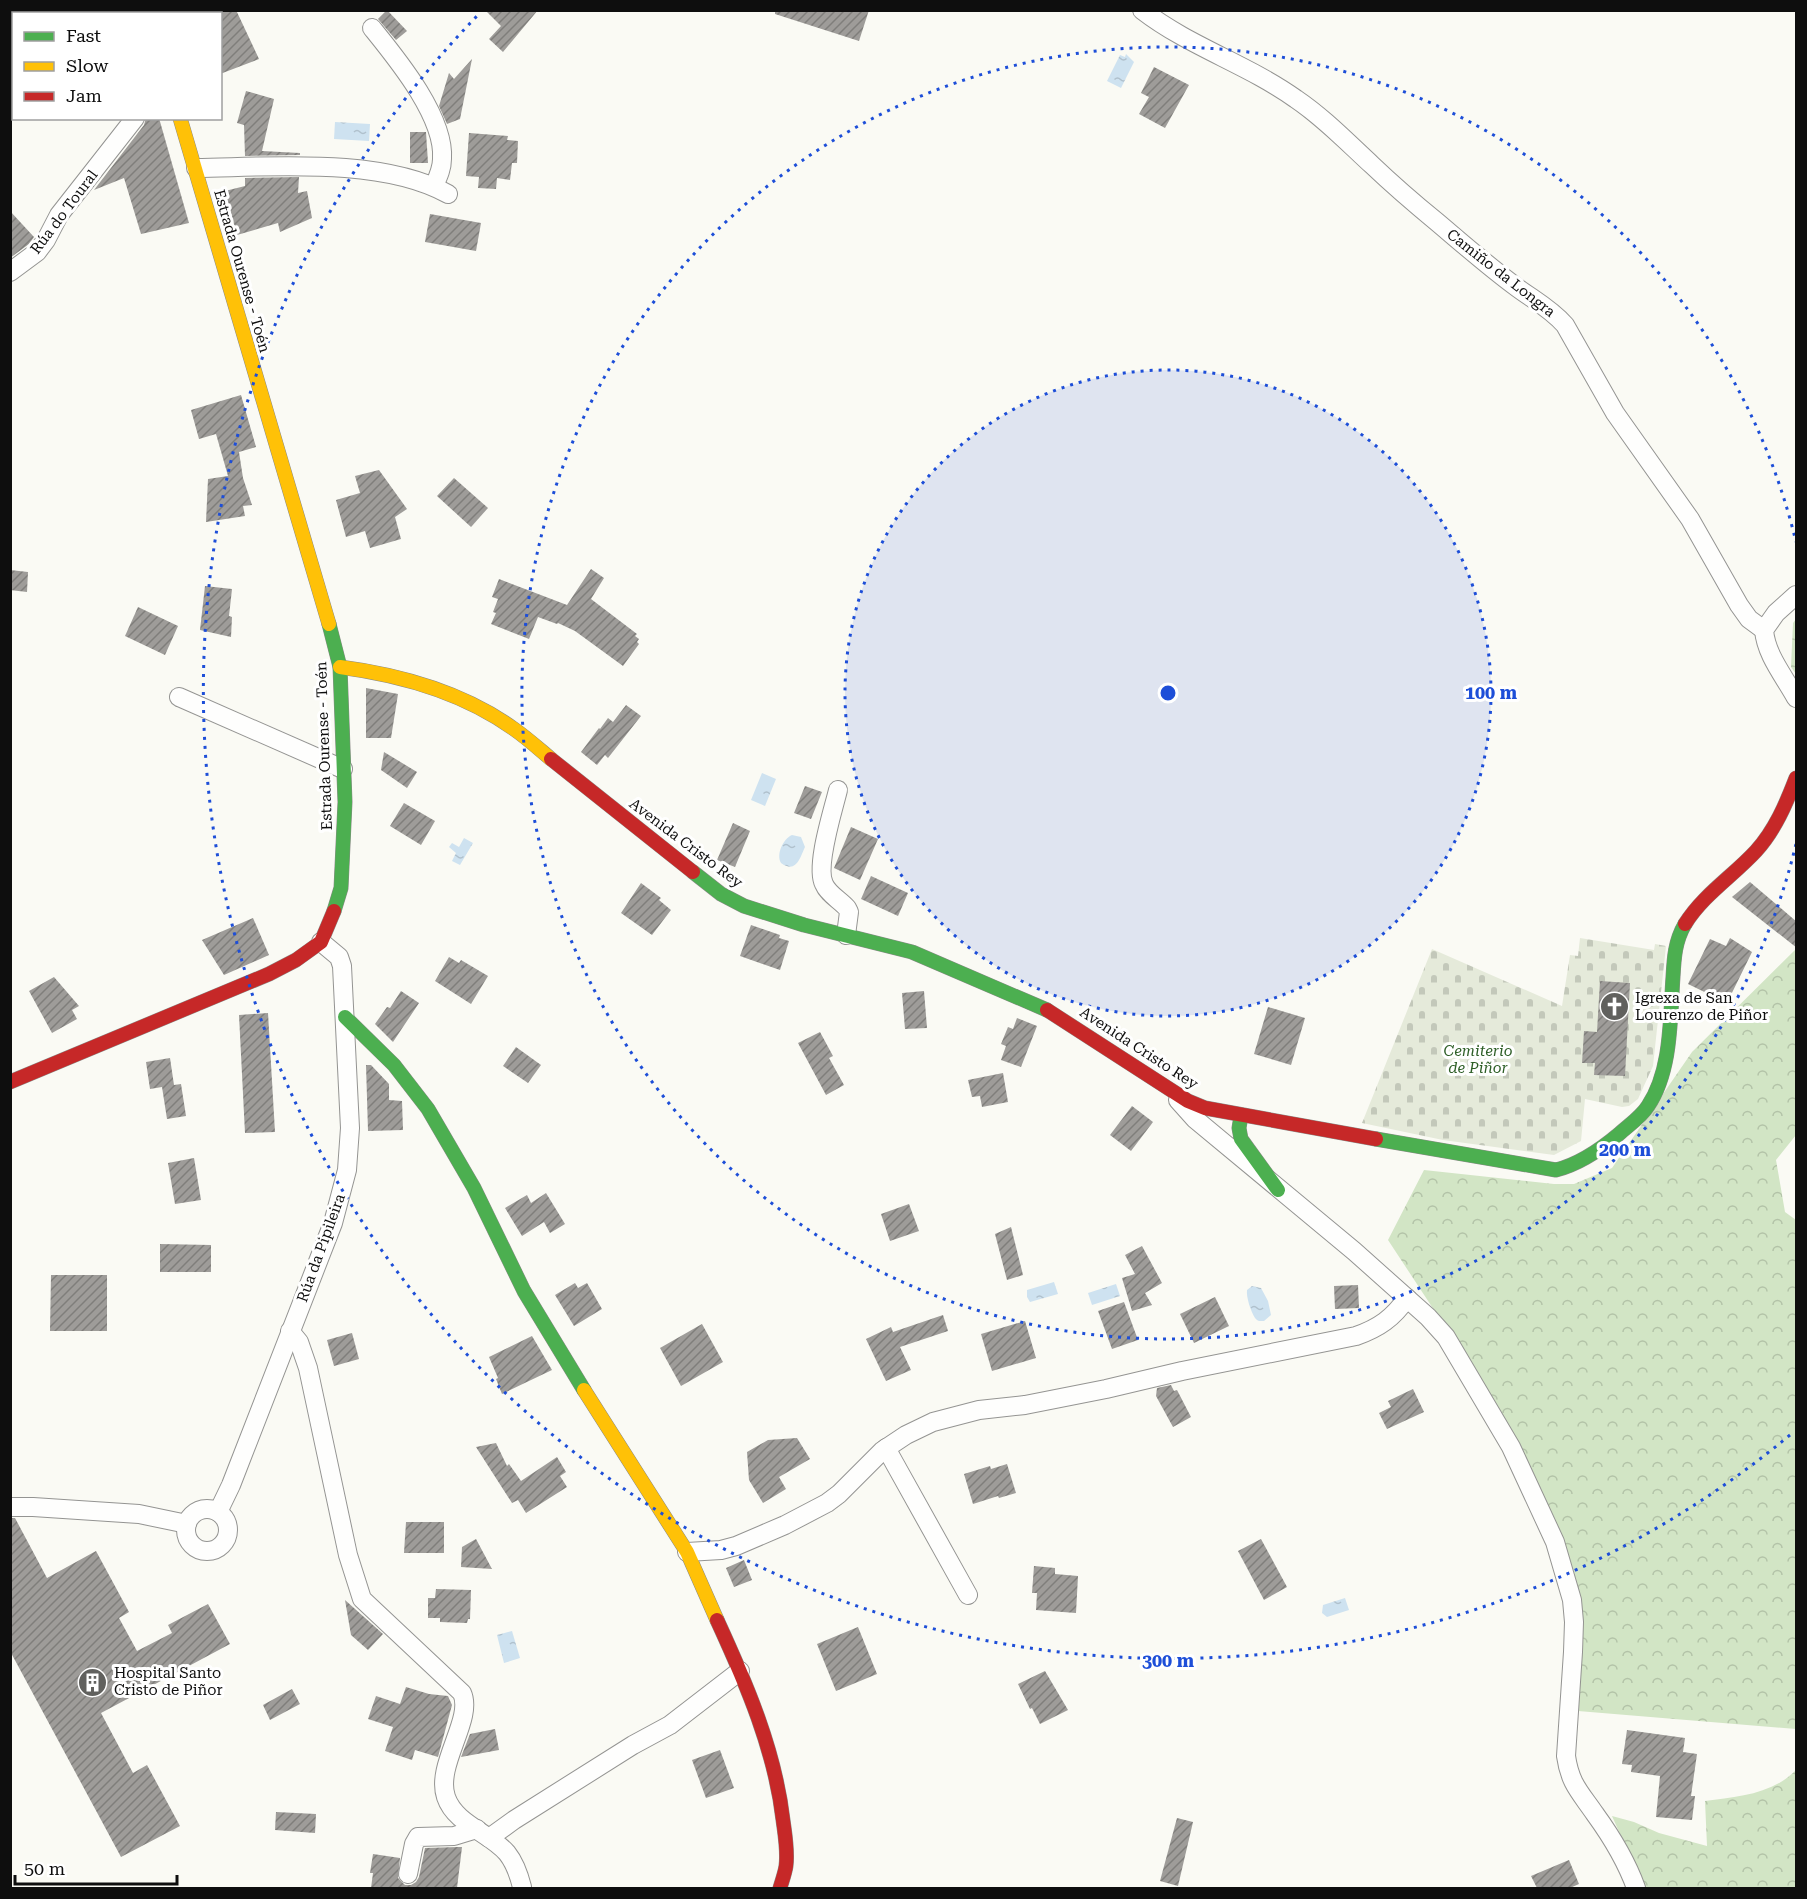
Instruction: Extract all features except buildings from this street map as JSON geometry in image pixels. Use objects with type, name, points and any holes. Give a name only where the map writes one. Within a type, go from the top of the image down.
[{"type":"street","name":"Camiño da Longra","points":[[1142,10],[1175,34],[1250,70],[1296,98],[1323,119],[1422,210],[1558,318],[1565,325],[1615,413],[1690,519],[1733,597],[1749,619],[1764,630]]},
{"type":"street","points":[[196,168],[302,167],[383,171],[423,181],[441,190],[442,155],[435,123],[420,93],[372,28]]},
{"type":"street","name":"Rúa do Toural","points":[[10,272],[37,252],[59,215],[133,120]]},
{"type":"street","name":"Estrada Ourense - Toén","points":[[181,120],[340,667],[345,846],[341,888],[321,942]]},
{"type":"street","points":[[1797,595],[1776,613],[1764,630],[1765,642],[1797,698]]},
{"type":"street","name":"Avenida Cristo Rey","points":[[340,667],[386,674],[464,700],[480,708],[514,729],[721,894],[744,906],[771,916],[892,946],[928,958],[1046,1009],[1172,1092],[1206,1108],[1556,1170],[1568,1168],[1582,1161],[1638,1117],[1653,1098],[1662,1074],[1666,1052],[1675,949],[1680,932],[1688,917],[1758,849],[1773,829],[1797,778]]},
{"type":"street","points":[[179,697],[343,769]]},
{"type":"street","points":[[838,790],[827,833],[821,872],[824,886],[849,912],[846,935]]},
{"type":"street","points":[[10,1082],[269,974],[296,960],[321,942]]},
{"type":"street","name":"Rúa da Pipileira","points":[[218,1512],[231,1485],[333,1223],[347,1170],[350,1128],[342,966],[339,957],[321,942]]},
{"type":"street","points":[[345,1017],[394,1065],[428,1109],[474,1188],[524,1291],[558,1350],[687,1552],[740,1671],[764,1738],[780,1793],[786,1841],[786,1866],[780,1888]]},
{"type":"street","points":[[1172,1092],[1195,1119],[1354,1251],[1428,1317],[1446,1338],[1511,1446],[1555,1542],[1567,1577],[1574,1622],[1567,1731],[1568,1772],[1574,1785],[1597,1816],[1619,1852],[1636,1888]]},
{"type":"street","points":[[1241,1116],[1239,1128],[1241,1139],[1278,1190]]},
{"type":"street","points":[[687,1552],[721,1550],[736,1546],[785,1525],[827,1503],[886,1448],[933,1422],[979,1410],[1068,1397],[1182,1371],[1356,1336],[1390,1320],[1407,1298]]},
{"type":"street","points":[[290,1331],[299,1342],[308,1368],[348,1555],[362,1599],[458,1689],[464,1699],[464,1711],[448,1760],[444,1788],[449,1804],[470,1825],[507,1854],[522,1887]]},
{"type":"street","points":[[886,1448],[968,1595]]},
{"type":"street","points":[[10,1507],[139,1514],[187,1524]]},
{"type":"street","points":[[212,1509],[218,1512],[223,1517],[228,1530],[223,1543],[212,1550],[199,1549],[193,1545],[186,1534],[187,1524],[197,1511],[212,1509]]},
{"type":"street","points":[[408,1874],[418,1837],[483,1834],[514,1820],[685,1715],[740,1671]]},
{"type":"green space","points":[[1796,619],[1796,674],[1791,667],[1793,623]]},
{"type":"green space","name":"Cemiterio de Piñor","points":[[1580,938],[1654,950],[1655,944],[1666,946],[1653,1066],[1638,1099],[1629,1106],[1622,1107],[1585,1099],[1581,1141],[1554,1155],[1443,1140],[1362,1123],[1432,949],[1562,1006],[1570,955],[1578,956]]},
{"type":"green space","points":[[1796,949],[1796,1135],[1776,1160],[1785,1212],[1796,1220],[1796,1729],[1578,1711],[1578,1592],[1574,1572],[1562,1540],[1450,1331],[1388,1240],[1424,1170],[1554,1184],[1574,1184],[1612,1168],[1692,1052]]},
{"type":"green space","points":[[1796,1770],[1796,1888],[1644,1888],[1612,1816],[1634,1822],[1659,1833],[1707,1846],[1705,1801],[1742,1796],[1766,1789],[1787,1778]]},
{"type":"water","points":[[1126,54],[1134,62],[1121,88],[1107,81],[1120,55],[1125,57]]},
{"type":"water","points":[[335,122],[370,124],[369,141],[334,139]]},
{"type":"water","points":[[762,773],[776,779],[765,806],[751,800]]},
{"type":"water","points":[[792,835],[801,837],[805,847],[797,863],[790,867],[781,863],[779,855],[783,843]]},
{"type":"water","points":[[464,838],[473,843],[460,865],[452,861],[456,853],[449,847],[452,843],[459,847]]},
{"type":"water","points":[[1054,1282],[1058,1294],[1030,1302],[1027,1290]]},
{"type":"water","points":[[1116,1284],[1120,1296],[1092,1305],[1088,1293]]},
{"type":"water","points":[[1252,1286],[1261,1288],[1268,1301],[1271,1315],[1264,1321],[1256,1319],[1250,1308],[1247,1290]]},
{"type":"water","points":[[1345,1598],[1349,1610],[1327,1617],[1322,1613],[1323,1605]]},
{"type":"water","points":[[512,1631],[520,1658],[504,1663],[497,1635]]},
{"type":"traffic: fast","points":[[329,624],[340,667],[345,802],[341,888],[334,911]]},
{"type":"traffic: fast","points":[[693,872],[721,894],[744,906],[804,925],[912,952],[1047,1010]]},
{"type":"traffic: fast","points":[[1376,1139],[1556,1170],[1597,1151],[1638,1117],[1656,1092],[1666,1060],[1676,950],[1685,924]]},
{"type":"traffic: fast","points":[[345,1017],[394,1065],[428,1109],[474,1188],[524,1291],[584,1390]]},
{"type":"traffic: fast","points":[[1241,1116],[1239,1128],[1241,1139],[1278,1190]]},
{"type":"traffic: slow","points":[[181,120],[329,624]]},
{"type":"traffic: slow","points":[[340,667],[409,681],[474,705],[519,732],[551,759]]},
{"type":"traffic: slow","points":[[584,1390],[687,1552],[717,1620]]},
{"type":"traffic: jam","points":[[551,759],[693,872]]},
{"type":"traffic: jam","points":[[1685,924],[1700,904],[1763,843],[1779,816],[1796,778]]},
{"type":"traffic: jam","points":[[10,1082],[269,974],[296,960],[321,942],[334,911]]},
{"type":"traffic: jam","points":[[1047,1010],[1188,1101],[1205,1108],[1376,1139]]},
{"type":"traffic: jam","points":[[717,1620],[749,1693],[773,1768],[785,1831],[786,1866],[780,1888]]},
{"type":"place","name":"Igrexa de San Lourenzo de Piñor","points":[[1614,1007]]},
{"type":"place","name":"Hospital Santo Cristo de Piñor","points":[[93,1682]]}]
